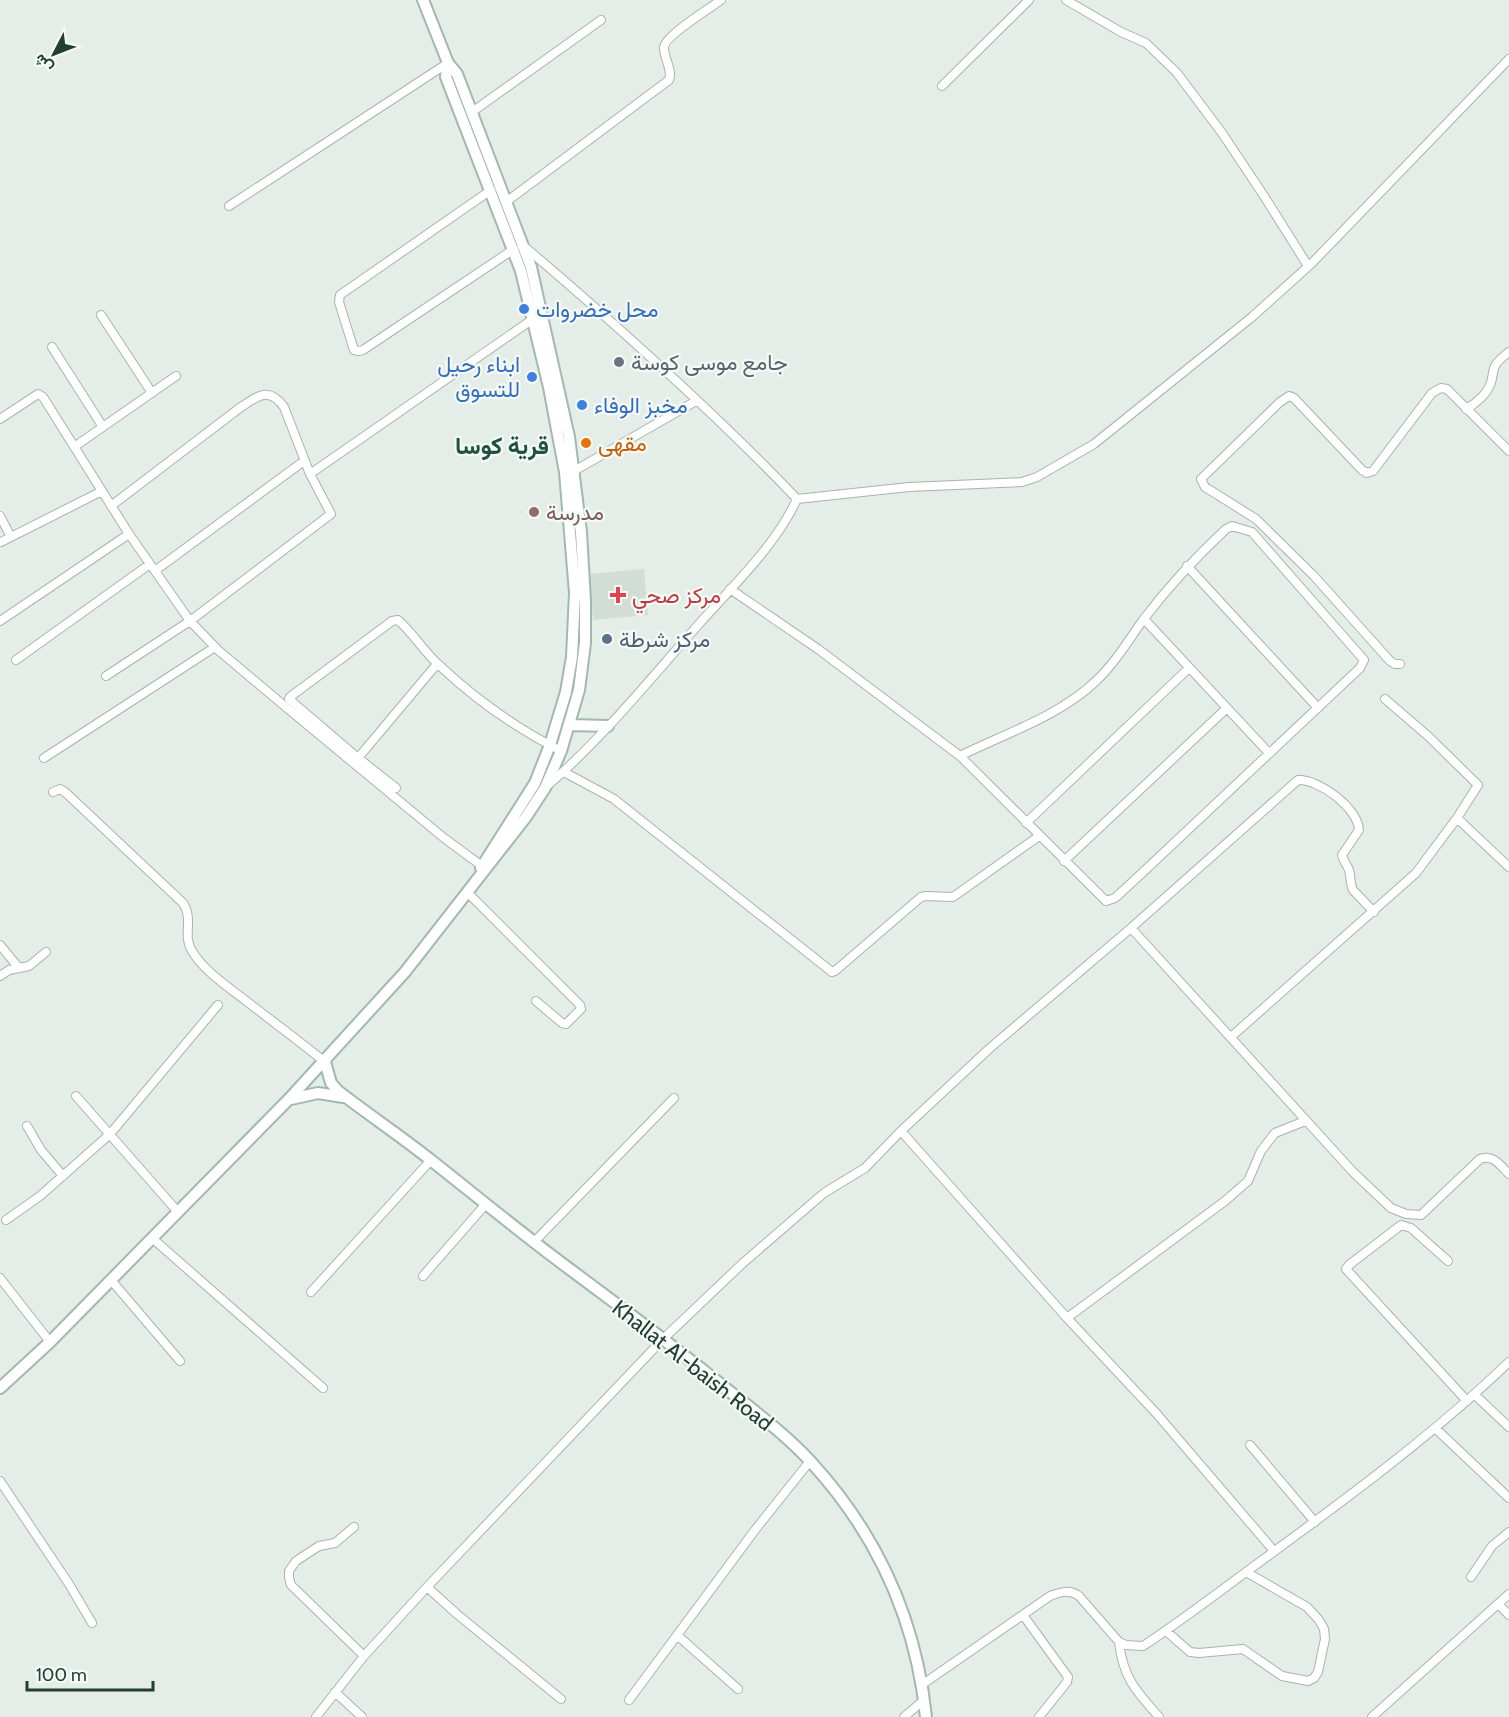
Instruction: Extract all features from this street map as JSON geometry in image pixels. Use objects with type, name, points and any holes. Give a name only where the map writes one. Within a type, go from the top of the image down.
[{"type":"street","points":[[0,1388],[50,1342],[289,1099],[405,972],[485,867],[535,783],[550,745],[566,692],[585,601],[575,532],[574,471],[567,426],[506,202],[457,74],[448,63],[423,0]]},
{"type":"street","points":[[506,202],[669,80],[670,74],[664,44],[670,37],[721,0]]},
{"type":"street","points":[[942,87],[1029,0]]},
{"type":"street","points":[[1066,0],[1121,32],[1146,43],[1177,73],[1222,133],[1308,266]]},
{"type":"street","points":[[472,112],[602,20]]},
{"type":"street","points":[[797,499],[909,487],[1022,482],[1036,477],[1094,444],[1244,324],[1308,266],[1509,59]]},
{"type":"street","points":[[448,63],[446,76],[490,190],[519,248],[622,331],[749,448],[797,499]]},
{"type":"street","points":[[229,206],[448,63]]},
{"type":"street","points":[[490,190],[340,295],[339,302],[354,350],[363,350],[519,248]]},
{"type":"street","points":[[526,269],[533,319],[573,502]]},
{"type":"street","points":[[101,315],[152,393]]},
{"type":"street","points":[[310,474],[533,319]]},
{"type":"street","points":[[52,347],[103,427]]},
{"type":"street","points":[[1466,409],[1487,390],[1493,369],[1509,352]]},
{"type":"street","points":[[74,447],[176,376]]},
{"type":"street","points":[[1400,664],[1390,661],[1314,576],[1256,519],[1206,487],[1201,479],[1280,402],[1289,396],[1294,398],[1367,473],[1373,471],[1435,391],[1441,388],[1447,389],[1509,451]]},
{"type":"street","points":[[0,419],[38,394],[41,395],[129,534],[190,621],[215,647],[384,789],[444,838],[485,867]]},
{"type":"street","points":[[106,676],[190,621],[330,515],[304,461],[284,407],[271,394],[260,395],[241,407],[111,506]]},
{"type":"street","points":[[574,471],[696,401]]},
{"type":"street","points":[[16,660],[304,461]]},
{"type":"street","points":[[1,542],[102,491]]},
{"type":"street","points":[[485,867],[545,788],[564,772],[608,726],[730,589],[779,531],[797,499]]},
{"type":"street","points":[[0,516],[11,537]]},
{"type":"street","points":[[730,589],[819,649],[960,756],[1103,900],[1109,901],[1318,708],[1360,668],[1364,660],[1252,532],[1232,526],[1187,566],[1144,619],[1111,666],[1094,683],[1071,701],[1043,717],[960,756]]},
{"type":"street","points":[[0,621],[129,534]]},
{"type":"street","points":[[1187,566],[1318,708]]},
{"type":"street","points":[[1144,619],[1269,753]]},
{"type":"street","points":[[396,788],[290,701],[290,697],[395,620],[402,623],[437,664],[475,697],[508,722],[561,751]]},
{"type":"street","points":[[545,788],[561,751],[579,690],[579,636]]},
{"type":"street","points":[[44,758],[215,647]]},
{"type":"street","points":[[358,758],[437,664]]},
{"type":"street","points":[[1026,823],[1189,668]]},
{"type":"street","points":[[1231,1037],[1416,873],[1457,818],[1478,785],[1428,736],[1385,699]]},
{"type":"street","points":[[1064,861],[1227,708]]},
{"type":"street","points":[[570,725],[608,726]]},
{"type":"street","points":[[564,772],[614,799],[832,972],[921,897],[953,897],[1039,836]]},
{"type":"street","points":[[316,1717],[364,1656],[427,1587],[663,1339],[743,1263],[824,1194],[865,1168],[990,1048],[1131,928],[1298,780],[1313,782],[1328,789],[1356,819],[1359,830],[1342,855],[1350,874],[1353,891],[1374,912]]},
{"type":"street","points":[[53,792],[60,789],[65,792],[183,903],[189,915],[188,939],[193,953],[220,981],[325,1062],[331,1083],[346,1098]]},
{"type":"street","points":[[1457,818],[1509,867]]},
{"type":"street","points":[[467,892],[580,1005],[581,1009],[566,1024],[536,1001]]},
{"type":"street","points":[[1131,928],[1305,1121],[1391,1208],[1406,1214],[1421,1215],[1480,1159],[1486,1156],[1494,1159],[1509,1174]]},
{"type":"street","points":[[0,945],[19,968]]},
{"type":"street","points":[[0,976],[9,970],[29,966],[46,952]]},
{"type":"street","points":[[6,1220],[38,1198],[110,1134],[218,1005]]},
{"type":"street","points":[[289,1099],[318,1093],[346,1098]]},
{"type":"street","points":[[76,1096],[178,1212]]},
{"type":"street","name":"Khallat Al-baish Road","points":[[346,1098],[431,1160],[485,1205],[663,1339],[742,1401],[810,1461],[868,1537],[896,1591],[923,1684],[926,1717]]},
{"type":"street","points":[[534,1242],[674,1098]]},
{"type":"street","points":[[1067,1318],[1225,1201],[1248,1181],[1261,1151],[1275,1133],[1305,1121]]},
{"type":"street","points":[[27,1125],[42,1150],[63,1176]]},
{"type":"street","points":[[901,1131],[1067,1318],[1156,1413],[1274,1551]]},
{"type":"street","points":[[311,1293],[431,1160]]},
{"type":"street","points":[[423,1276],[485,1205]]},
{"type":"street","points":[[1448,1261],[1411,1228],[1401,1225],[1346,1269],[1467,1401]]},
{"type":"street","points":[[152,1238],[323,1388]]},
{"type":"street","points":[[0,1278],[50,1342]]},
{"type":"street","points":[[111,1280],[180,1361]]},
{"type":"street","points":[[923,1684],[1050,1596],[1064,1591],[1073,1592],[1079,1596],[1119,1642],[1126,1645],[1143,1646],[1315,1522],[1435,1428],[1475,1395],[1509,1362]]},
{"type":"street","points":[[1475,1395],[1509,1427]]},
{"type":"street","points":[[1435,1428],[1509,1497]]},
{"type":"street","points":[[1250,1444],[1315,1522]]},
{"type":"street","points":[[629,1700],[755,1530],[810,1461]]},
{"type":"street","points":[[0,1481],[69,1584],[92,1623]]},
{"type":"street","points":[[354,1527],[335,1544],[319,1546],[296,1562],[289,1571],[289,1578],[291,1585],[364,1656]]},
{"type":"street","points":[[1471,1577],[1492,1546],[1509,1532]]},
{"type":"street","points":[[1166,1630],[1190,1652],[1243,1649],[1282,1676],[1308,1681],[1314,1678],[1318,1672],[1325,1639],[1324,1629],[1319,1620],[1307,1607],[1246,1572]]},
{"type":"street","points":[[427,1587],[561,1699]]},
{"type":"street","points":[[1372,1717],[1509,1594]]},
{"type":"street","points":[[1499,1605],[1509,1615]]},
{"type":"street","points":[[1023,1615],[1068,1677],[1067,1682],[1039,1717]]},
{"type":"street","points":[[678,1635],[738,1689]]},
{"type":"street","points":[[1119,1642],[1121,1662],[1128,1678],[1136,1692],[1159,1717]]},
{"type":"street","points":[[335,1692],[362,1717]]},
{"type":"street","points":[[904,1717],[924,1700]]},
{"type":"shaded area","name":"مركز صحي","points":[[644,569],[648,615],[593,620],[589,574]]},
{"type":"place","name":"محل خضروات","points":[[524,309]]},
{"type":"place","name":"جامع موسى كوسة","points":[[619,362]]},
{"type":"place","name":"ابناء رحيل للتسوق","points":[[532,377]]},
{"type":"place","name":"مخبز الوفاء","points":[[582,405]]},
{"type":"place","name":"مقهى","points":[[586,443]]},
{"type":"place","name":"مدرسة","points":[[534,512]]},
{"type":"place","name":"مركز صحي","points":[[618,595]]},
{"type":"place","name":"مركز شرطة","points":[[607,639]]},
{"type":"district","name":"قرية كوسا","points":[[502,446]]}]
